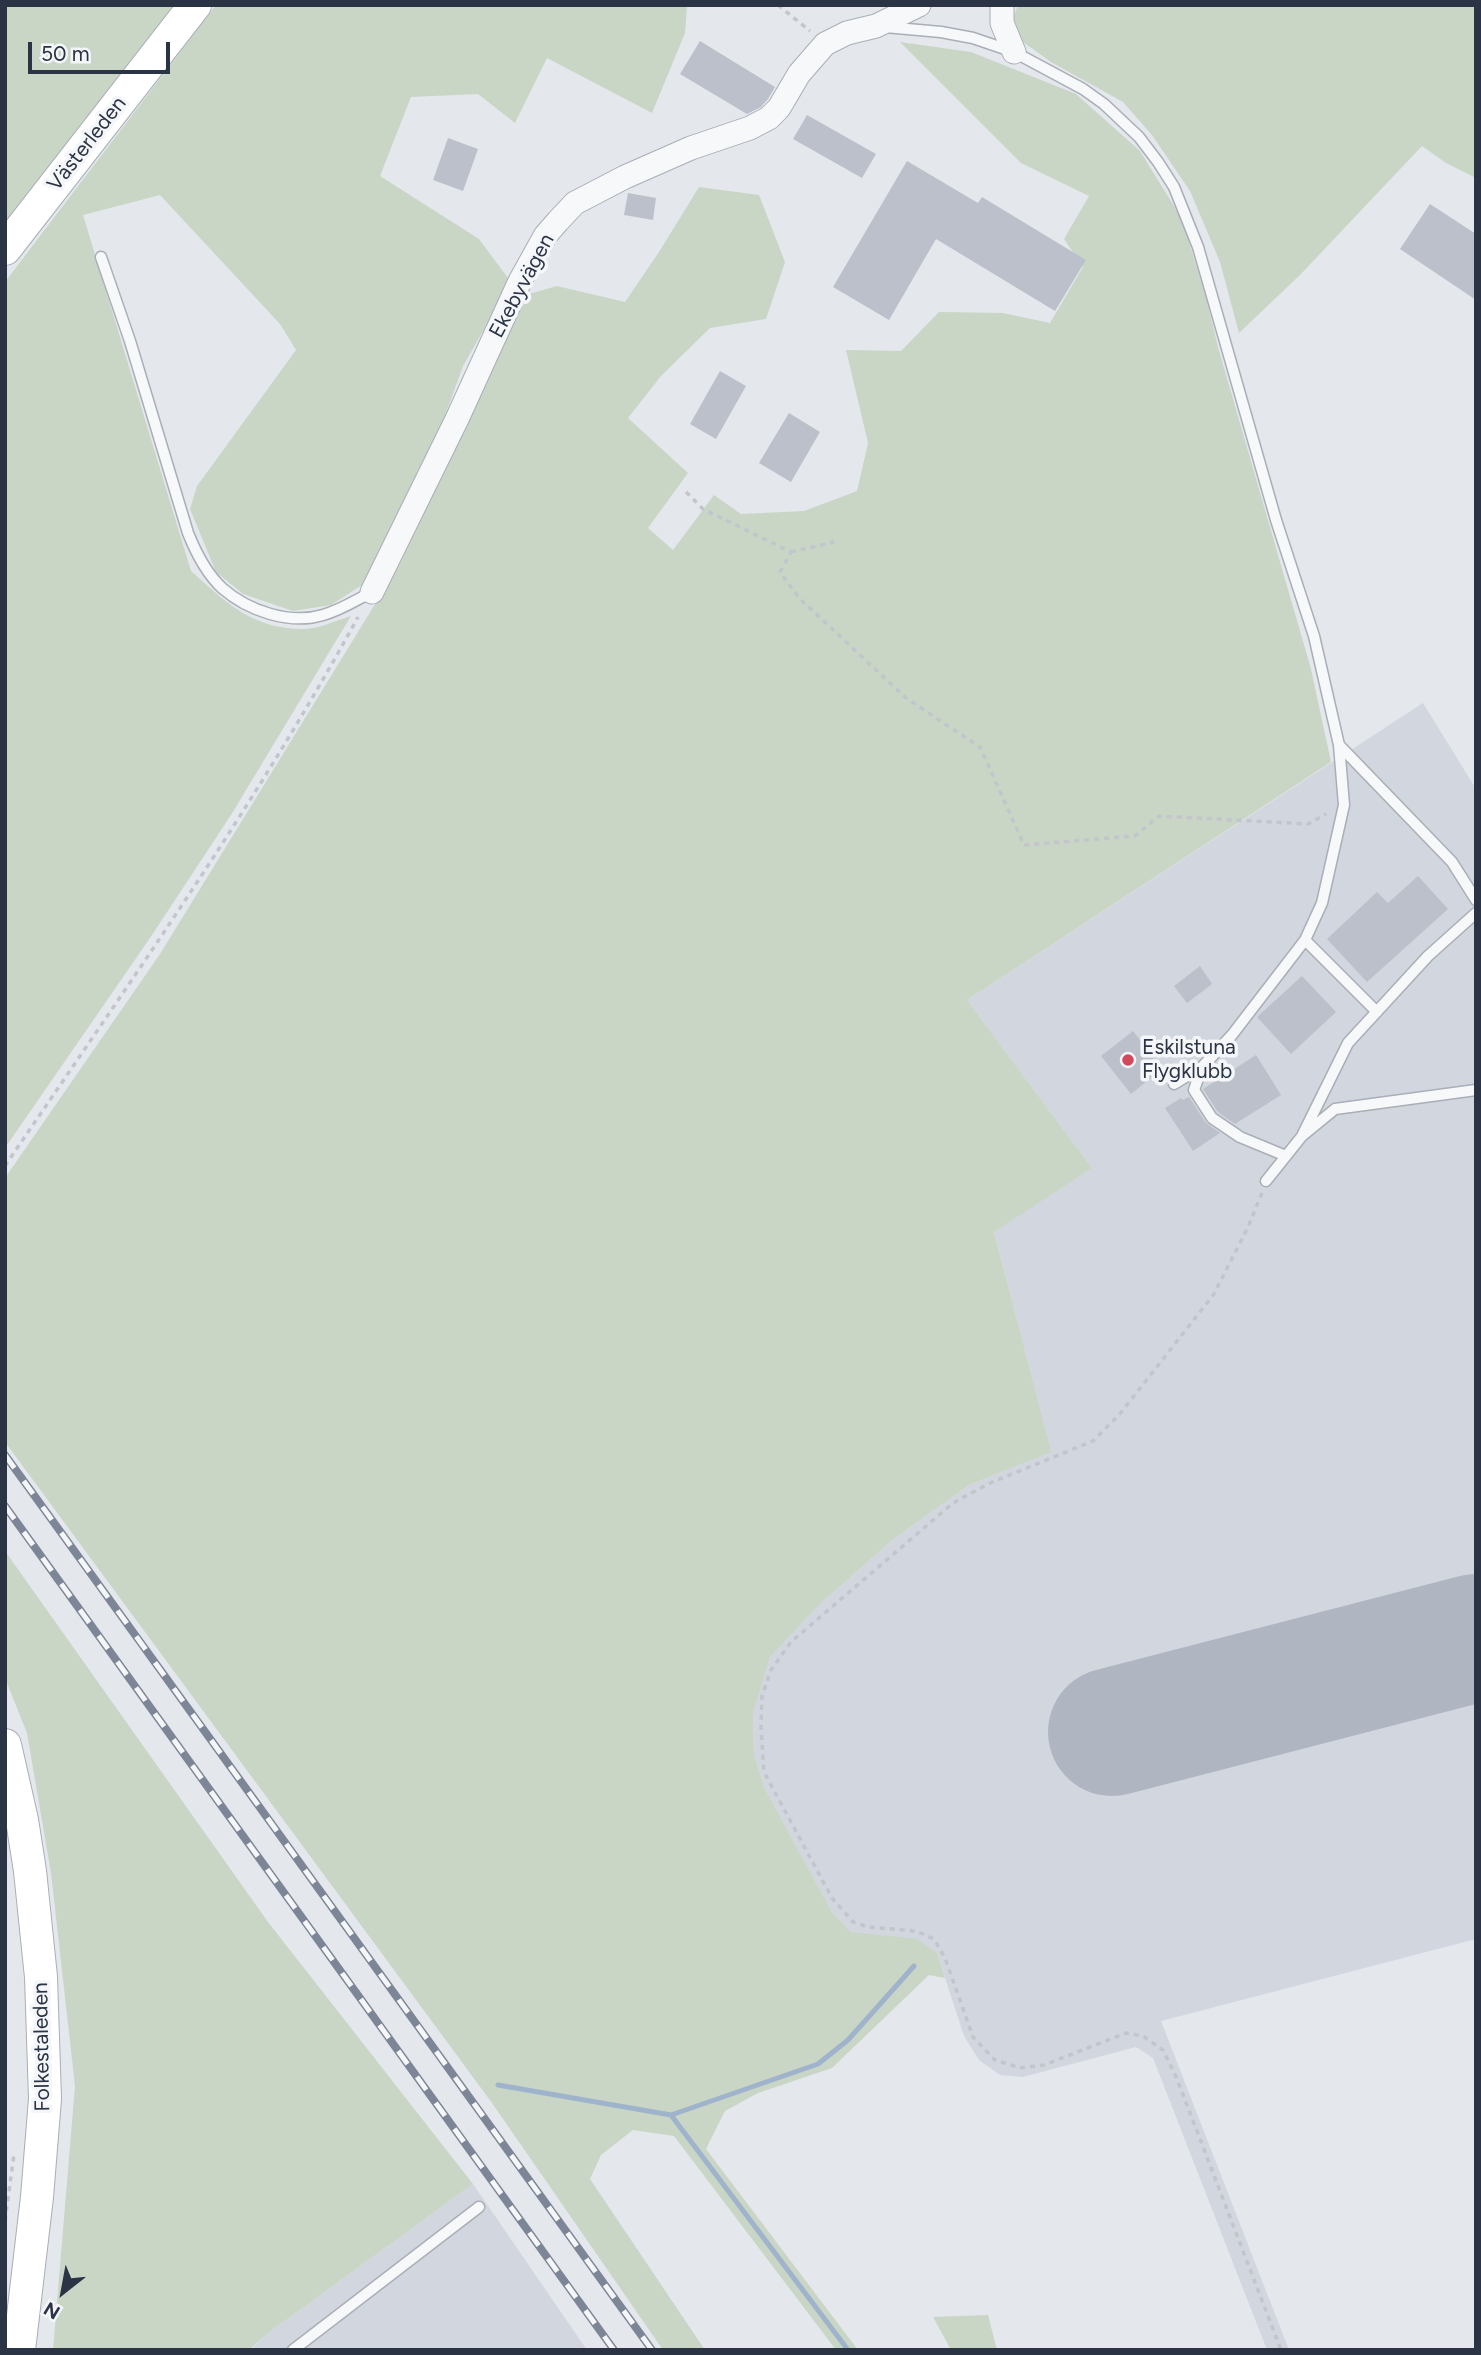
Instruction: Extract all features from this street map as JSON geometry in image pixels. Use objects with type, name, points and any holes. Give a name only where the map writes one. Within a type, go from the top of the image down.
[{"type":"main road","name":"Västerleden","points":[[5,249],[194,5]]},
{"type":"main road","name":"Folkestaleden","points":[[5,1745],[30,1871],[41,1977],[45,2099],[37,2197],[19,2350]]},
{"type":"street","name":"Ekebyvägen","points":[[372,592],[457,419],[520,281],[545,236],[575,203],[595,191],[691,148],[750,128],[769,118],[825,44],[847,33],[876,26],[919,5]]},
{"type":"street","points":[[1003,5],[1002,23],[1013,52]]},
{"type":"lane","points":[[876,26],[973,38],[1013,52],[1083,89],[1104,104],[1139,137],[1174,187],[1198,247],[1276,520],[1314,636],[1339,745],[1344,805],[1322,903],[1305,940],[1232,1035],[1202,1067],[1174,1084]]},
{"type":"lane","points":[[101,257],[130,341],[188,533],[208,571],[223,589],[242,601],[283,617],[301,619],[322,615],[343,608],[372,592]]},
{"type":"lane","points":[[1339,745],[1452,862],[1476,900]]},
{"type":"lane","points":[[1302,1136],[1348,1043],[1428,956],[1476,913]]},
{"type":"lane","points":[[1305,940],[1377,1012]]},
{"type":"lane","points":[[1202,1067],[1195,1090],[1212,1118],[1240,1137],[1286,1156]]},
{"type":"lane","points":[[1266,1181],[1302,1136],[1335,1109],[1476,1090]]},
{"type":"lane","points":[[293,2350],[480,2207]]},
{"type":"path","points":[[778,5],[825,44]]},
{"type":"path","points":[[686,492],[703,509],[791,552],[834,542]]},
{"type":"path","points":[[791,552],[780,572],[799,598],[906,698],[980,747],[1024,845],[1135,836],[1159,816],[1308,824],[1344,805]]},
{"type":"path","points":[[5,1166],[176,915],[281,751],[372,592]]},
{"type":"path","points":[[1266,1181],[1248,1227],[1214,1294],[1119,1415],[1093,1441],[990,1483],[953,1503],[791,1642],[771,1670],[762,1696],[761,1727],[764,1772],[832,1898],[853,1922],[867,1927],[916,1931],[934,1939],[945,1958],[973,2038],[995,2060],[1020,2068],[1044,2065],[1126,2034],[1143,2036],[1163,2050],[1177,2079],[1281,2350]]},
{"type":"path","points":[[5,2221],[14,2150]]},
{"type":"shaded area","points":[[1423,703],[1476,789],[1476,1939],[1161,2021],[1289,2350],[1267,2350],[1153,2058],[1136,2047],[1023,2077],[1000,2075],[979,2060],[964,2036],[937,1953],[851,1932],[832,1912],[764,1787],[754,1754],[753,1708],[770,1657],[822,1602],[895,1538],[969,1485],[1050,1452],[994,1231],[1092,1168],[967,1000]]},
{"type":"shaded area","points":[[473,2184],[587,2350],[250,2350],[271,2331]]},
{"type":"green space","points":[[5,5],[176,5],[5,230]]},
{"type":"green space","points":[[216,5],[687,5],[685,33],[652,113],[547,58],[515,123],[478,94],[411,97],[380,176],[479,239],[511,282],[463,366],[430,457],[386,552],[362,585],[331,605],[293,611],[243,594],[216,572],[190,509],[197,486],[296,350],[280,324],[160,195],[83,215],[191,571],[242,612],[269,624],[310,629],[351,616],[231,815],[5,1148],[5,282]]},
{"type":"green space","points":[[1018,5],[1476,5],[1476,178],[1446,163],[1422,146],[1300,275],[1239,333],[1220,262],[1190,191],[1152,135],[1123,102],[1051,62],[1023,42],[1013,18]]},
{"type":"green space","points":[[900,42],[971,52],[1076,94],[1140,151],[1182,219],[1311,669],[1331,762],[967,1000],[1092,1168],[994,1232],[1051,1452],[969,1485],[895,1538],[822,1602],[770,1657],[753,1712],[754,1754],[764,1787],[832,1912],[851,1932],[917,1939],[937,1953],[945,1978],[929,1975],[832,2068],[758,2093],[725,2111],[706,2149],[858,2350],[836,2350],[674,2136],[633,2130],[601,2155],[590,2179],[705,2350],[663,2350],[492,2103],[5,1442],[5,1178],[160,954],[401,562],[522,296],[557,286],[625,302],[699,187],[759,195],[785,262],[766,319],[710,328],[661,376],[628,418],[688,473],[648,528],[673,550],[714,495],[741,514],[804,511],[857,491],[868,443],[846,350],[901,351],[939,312],[1003,313],[1050,323],[1083,267],[1064,239],[1089,196],[1021,163]]},
{"type":"green space","points":[[5,1551],[268,1922],[473,2184],[271,2331],[249,2350],[53,2350],[75,2086],[51,1873],[27,1733],[5,1678]]},
{"type":"green space","points":[[988,2315],[997,2350],[951,2350],[933,2317]]},
{"type":"building","points":[[700,41],[775,87],[761,107],[747,114],[680,74]]},
{"type":"building","points":[[807,115],[876,154],[862,178],[793,139]]},
{"type":"building","points":[[448,138],[478,149],[463,191],[433,180]]},
{"type":"building","points":[[907,161],[978,203],[982,197],[1086,260],[1055,311],[936,239],[889,320],[833,287]]},
{"type":"building","points":[[628,193],[656,198],[653,220],[624,215]]},
{"type":"building","points":[[1430,204],[1476,234],[1476,300],[1400,249]]},
{"type":"building","points":[[720,371],[746,386],[716,439],[690,424]]},
{"type":"building","points":[[789,413],[820,432],[791,482],[759,463]]},
{"type":"building","points":[[1418,876],[1448,909],[1367,982],[1327,939],[1377,892],[1388,903]]},
{"type":"building","points":[[1200,966],[1212,984],[1187,1003],[1174,986]]},
{"type":"building","points":[[1302,976],[1336,1012],[1291,1054],[1257,1017]]},
{"type":"building","points":[[1133,1031],[1154,1058],[1143,1066],[1152,1077],[1131,1094],[1101,1056]]},
{"type":"building","points":[[1256,1055],[1281,1095],[1235,1124],[1218,1112],[1203,1089]]},
{"type":"building","points":[[1189,1097],[1206,1123],[1220,1133],[1193,1151],[1165,1108],[1181,1098],[1183,1100]]},
{"type":"waterway","points":[[671,2115],[818,2064],[848,2040],[914,1966]]},
{"type":"waterway","points":[[498,2085],[671,2115],[848,2350]]},
{"type":"runway","points":[[1112,1732],[1476,1638]]},
{"type":"railway","points":[[5,1455],[652,2350]]},
{"type":"railway","points":[[5,1506],[614,2350]]},
{"type":"place","name":"Eskilstuna Flygklubb","points":[[1128,1060]]}]
